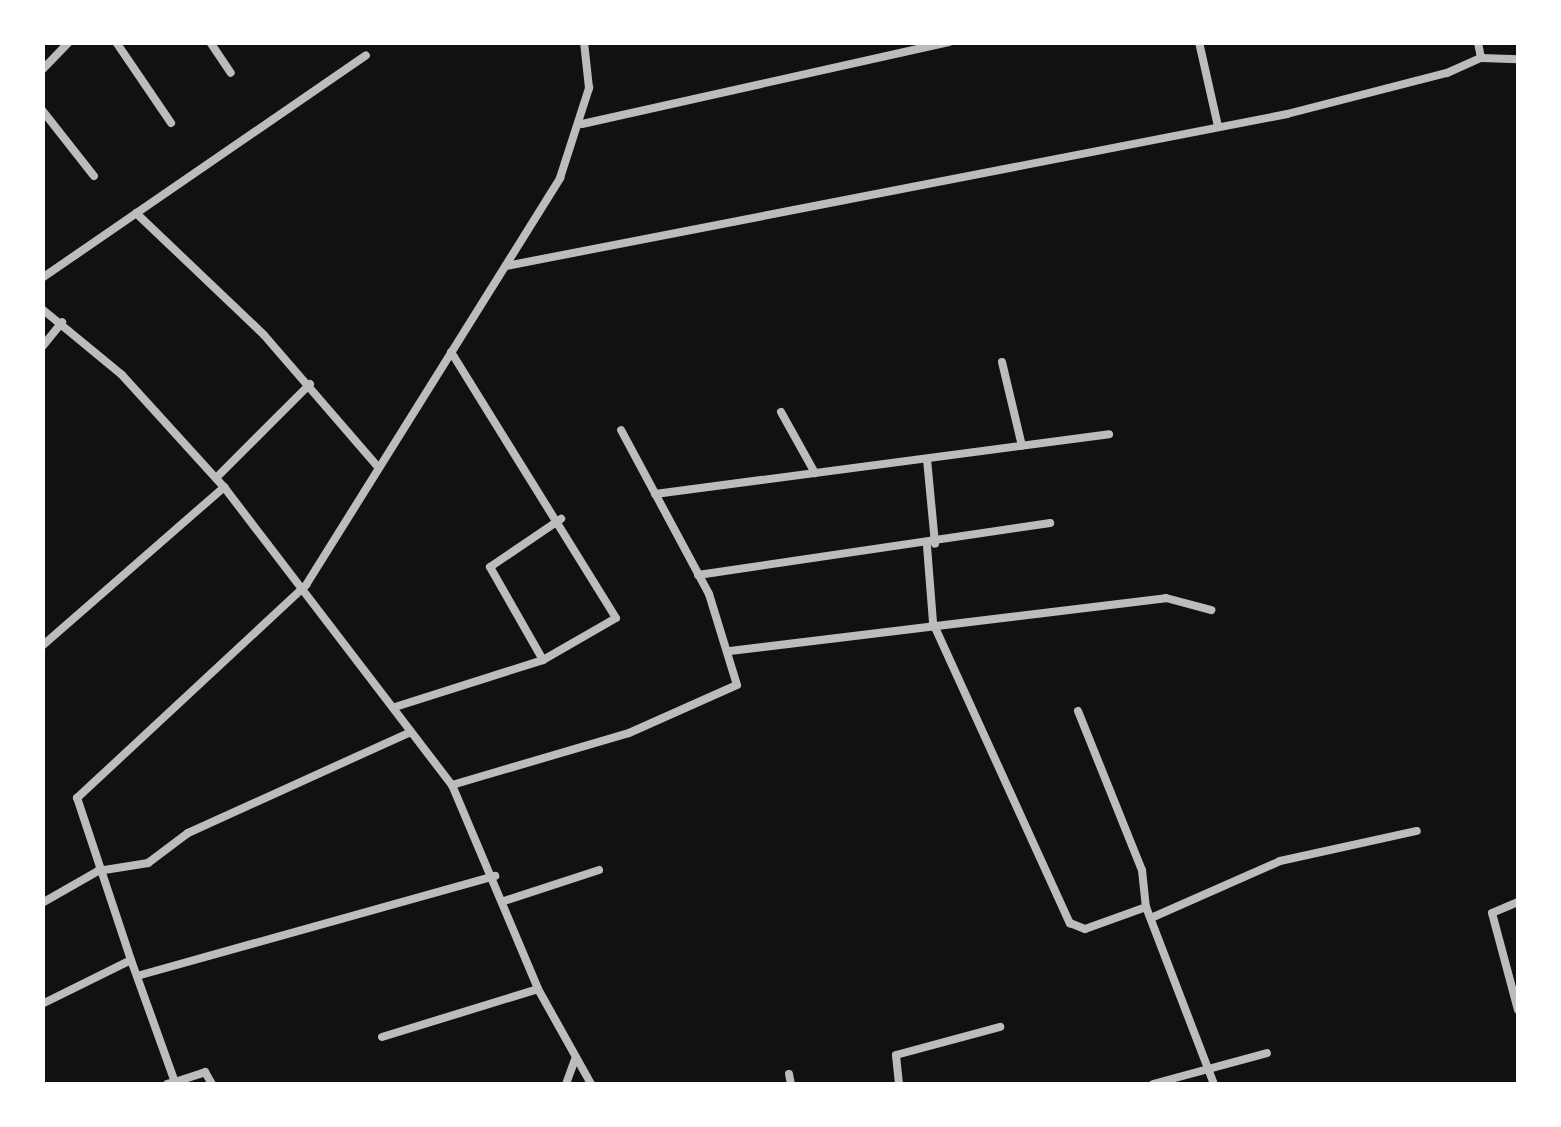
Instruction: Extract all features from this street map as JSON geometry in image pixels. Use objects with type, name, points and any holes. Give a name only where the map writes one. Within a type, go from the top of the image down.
[{"type":"street","points":[[42,70],[69,42]]},
{"type":"street","points":[[116,42],[171,123]]},
{"type":"street","points":[[210,42],[231,73]]},
{"type":"street","points":[[212,1084],[204,1072],[171,1083],[77,798],[306,586],[506,266],[582,124],[584,42]]},
{"type":"street","points":[[582,124],[949,42]]},
{"type":"street","points":[[1200,42],[1218,126]]},
{"type":"street","points":[[1478,42],[1481,58]]},
{"type":"street","points":[[42,278],[366,55]]},
{"type":"street","points":[[506,266],[1218,126],[1481,58],[1518,59]]},
{"type":"street","points":[[42,110],[94,176]]},
{"type":"street","points":[[136,214],[310,384],[378,467]]},
{"type":"street","points":[[42,309],[62,322],[224,487],[306,586],[452,785],[495,876],[538,989],[591,1084]]},
{"type":"street","points":[[42,347],[62,322]]},
{"type":"street","points":[[395,707],[542,660],[616,618],[562,520],[451,352]]},
{"type":"street","points":[[1002,362],[1022,446]]},
{"type":"street","points":[[216,478],[310,384]]},
{"type":"street","points":[[781,412],[815,473]]},
{"type":"street","points":[[452,785],[729,695],[738,676],[730,651],[698,575],[621,430]]},
{"type":"street","points":[[655,494],[1109,434]]},
{"type":"street","points":[[926,458],[934,623],[1073,928],[1146,907]]},
{"type":"street","points":[[42,646],[224,487]]},
{"type":"street","points":[[542,660],[490,568],[562,520]]},
{"type":"street","points":[[698,575],[931,545],[1050,523]]},
{"type":"street","points":[[730,651],[934,623],[1166,598],[1212,610]]},
{"type":"street","points":[[1078,710],[1142,870],[1146,907],[1214,1084]]},
{"type":"street","points":[[42,904],[98,870],[148,863],[188,834],[411,732]]},
{"type":"street","points":[[1151,918],[1280,861],[1417,831]]},
{"type":"street","points":[[504,901],[600,870]]},
{"type":"street","points":[[137,976],[495,876]]},
{"type":"street","points":[[1518,902],[1492,914],[1518,1010]]},
{"type":"street","points":[[42,1004],[131,960]]},
{"type":"street","points":[[382,1036],[538,989]]},
{"type":"street","points":[[899,1084],[896,1055],[1000,1027]]},
{"type":"street","points":[[1152,1084],[1267,1052]]},
{"type":"street","points":[[566,1084],[575,1059]]},
{"type":"street","points":[[789,1074],[791,1084]]}]
